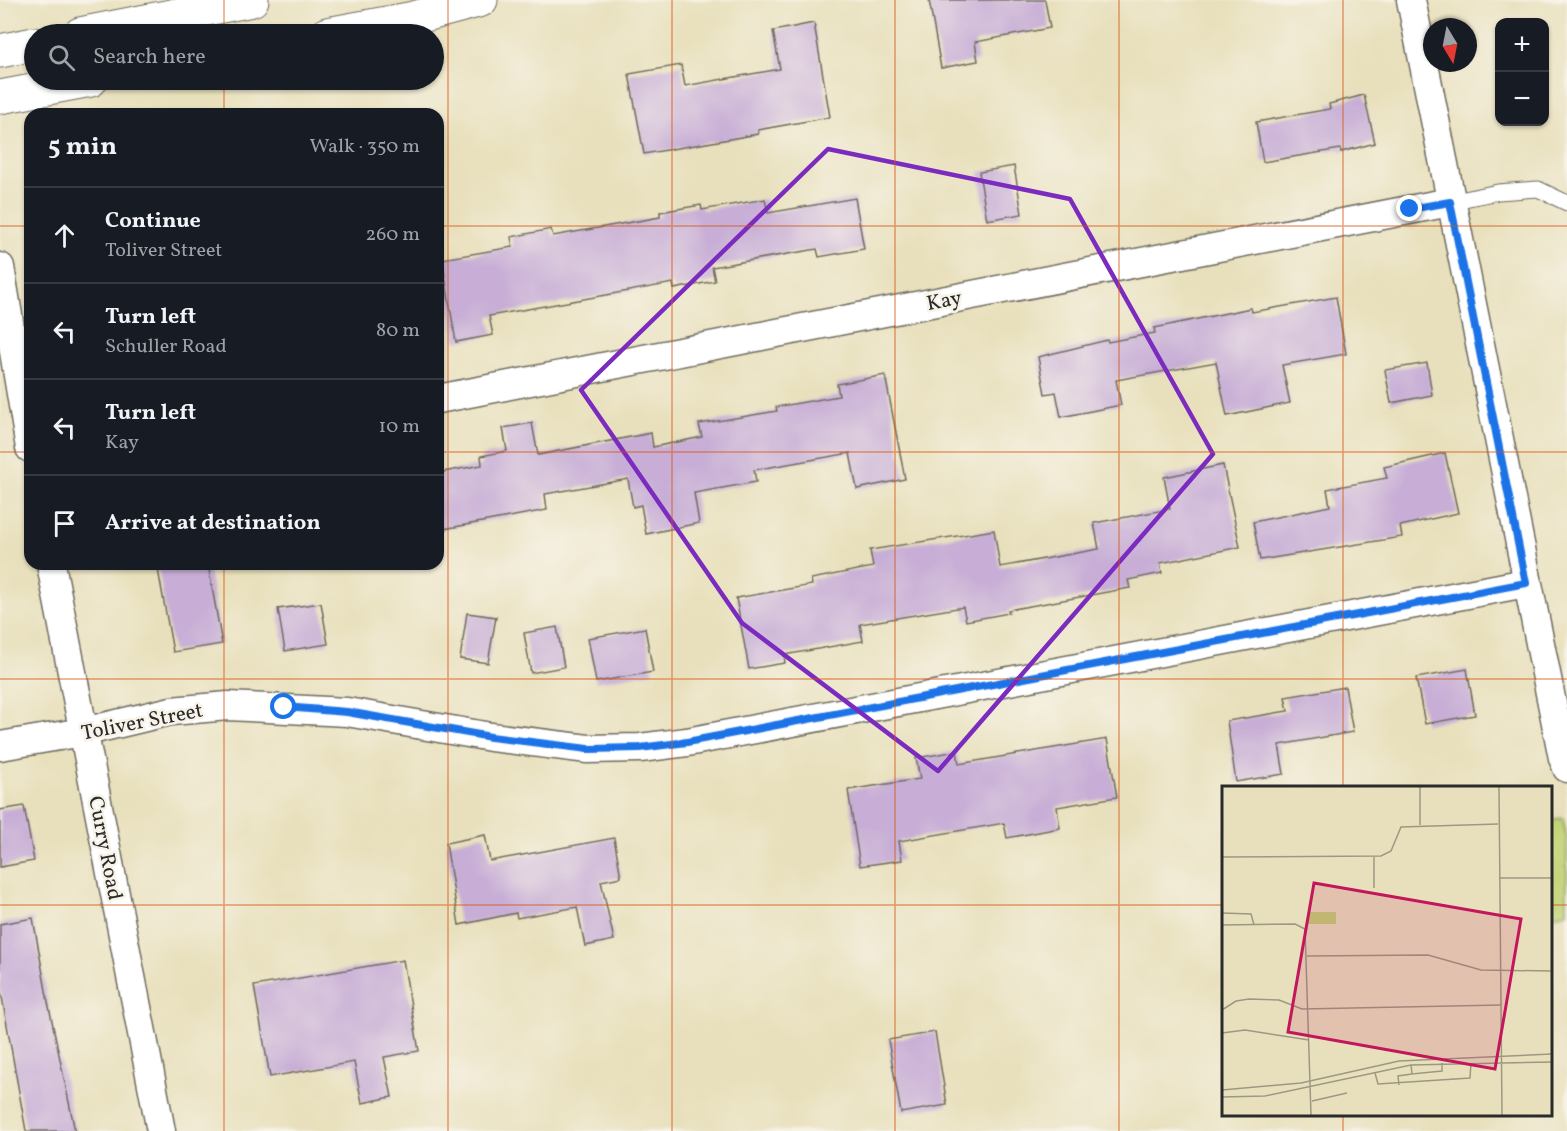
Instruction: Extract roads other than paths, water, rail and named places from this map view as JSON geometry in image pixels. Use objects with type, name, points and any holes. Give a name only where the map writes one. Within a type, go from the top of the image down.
[{"type":"main road","points":[[120,24],[185,7],[252,0]]},
{"type":"main road","points":[[361,24],[412,9],[481,0]]},
{"type":"main road","points":[[0,51],[24,46]]},
{"type":"main road","points":[[0,97],[37,90]]},
{"type":"street","points":[[1412,0],[1526,583],[1565,763]]},
{"type":"street","name":"Kay","points":[[444,398],[1450,202]]},
{"type":"street","points":[[0,267],[24,412]]},
{"type":"street","name":"Curry Road","points":[[52,570],[161,1131]]},
{"type":"street","name":"Toliver Street","points":[[0,746],[83,732],[171,711],[228,706],[284,707],[347,712],[491,737],[588,749],[640,748],[687,742],[1526,583]]},
{"type":"lane","points":[[1450,202],[1498,192],[1538,189],[1567,203]]}]
